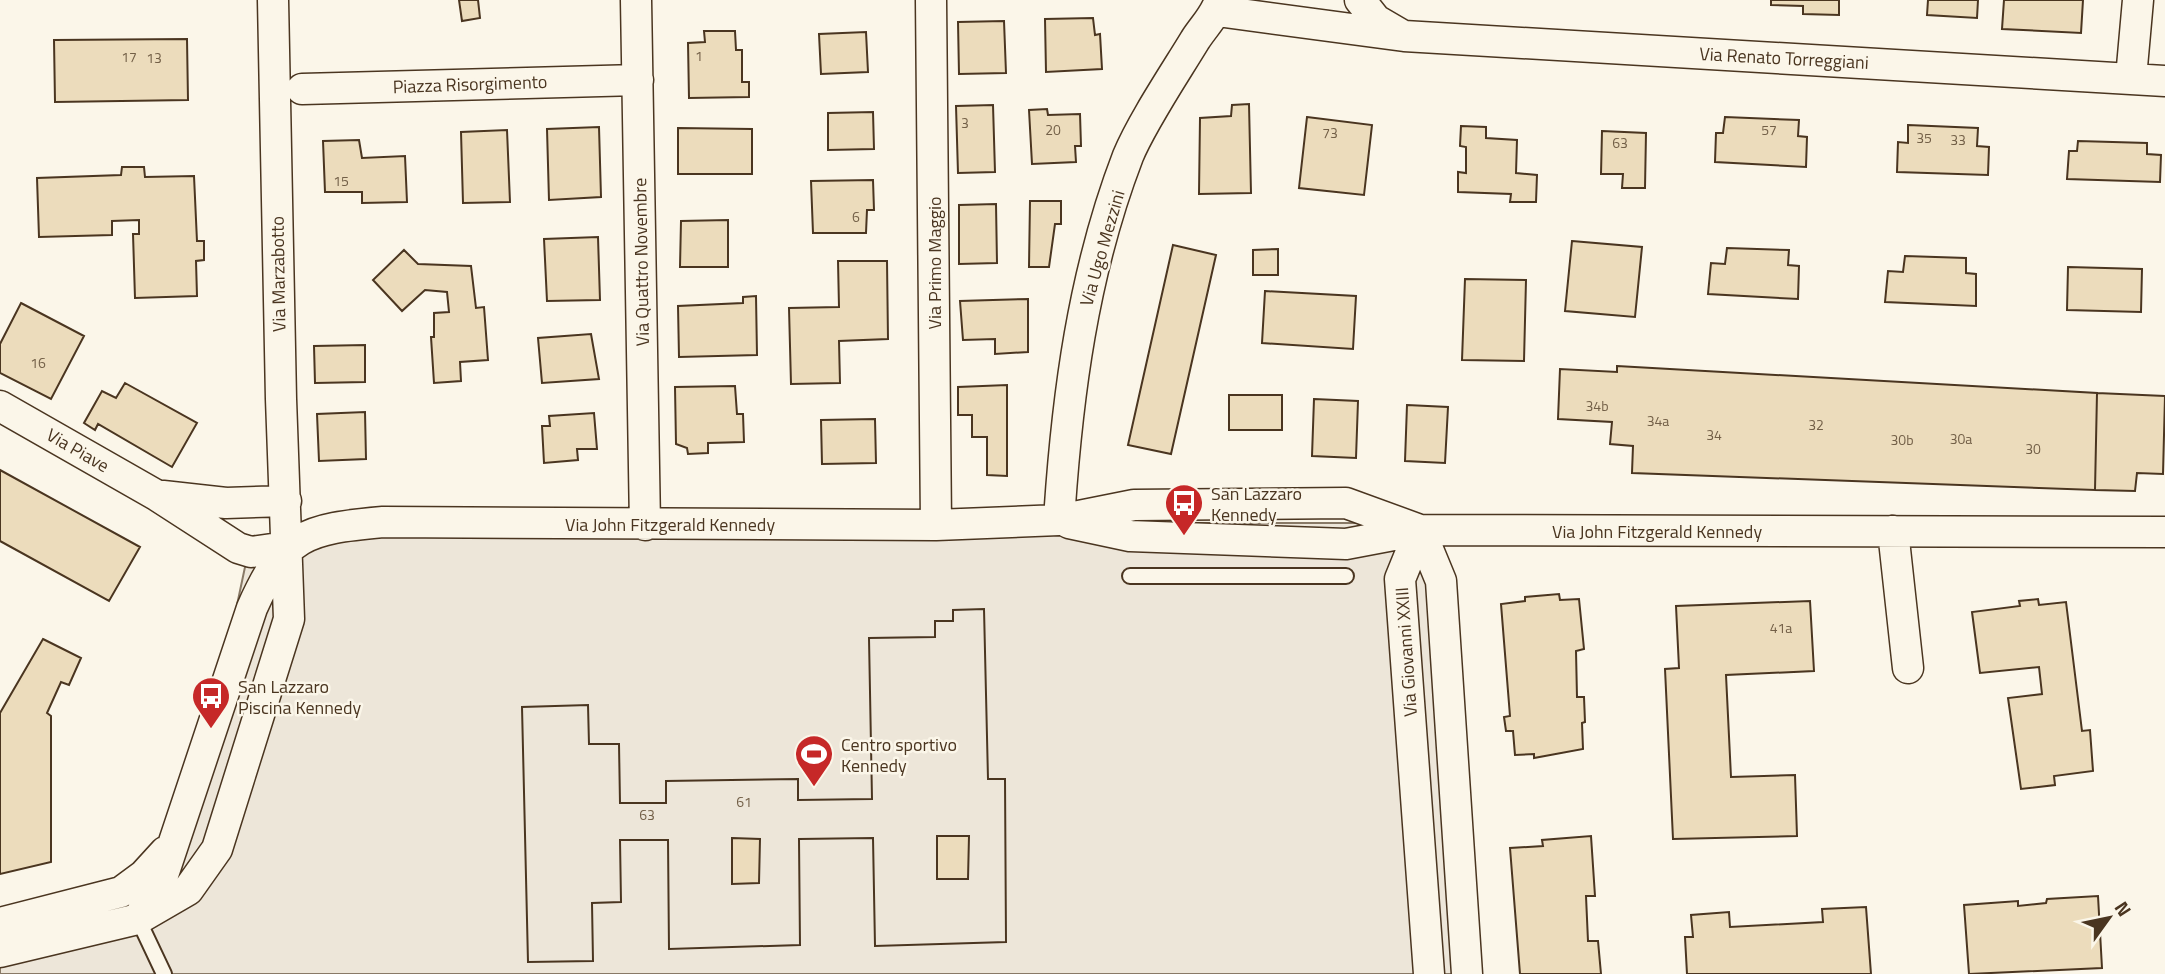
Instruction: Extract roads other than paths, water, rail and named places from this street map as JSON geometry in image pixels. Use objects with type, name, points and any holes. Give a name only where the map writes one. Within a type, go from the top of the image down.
[{"type":"street","name":"Via Marzabotto","points":[[273,0],[286,547]]},
{"type":"street","name":"Via Quattro Novembre","points":[[636,0],[645,525]]},
{"type":"street","name":"Via Primo Maggio","points":[[931,0],[936,525]]},
{"type":"street","name":"Via Renato Torreggiani","points":[[1360,0],[1377,20],[1404,36]]},
{"type":"street","points":[[2131,78],[2138,0]]},
{"type":"street","name":"Via Renato Torreggiani","points":[[1218,5],[1404,36],[2165,81]]},
{"type":"street","name":"Via Ugo Mezzini","points":[[1059,520],[1065,419],[1077,338],[1105,230],[1129,154],[1218,5]]},
{"type":"street","name":"Piazza Risorgimento","points":[[302,89],[638,80]]},
{"type":"street","name":"Via Piave","points":[[0,406],[156,495],[238,548],[265,552],[286,547]]},
{"type":"street","name":"Via Piave","points":[[156,495],[226,503],[286,501]]},
{"type":"street","name":"Via John Fitzgerald Kennedy","points":[[138,919],[161,881],[252,608],[266,576],[286,547],[316,531],[383,522],[936,525],[1059,520],[1134,505],[1346,503],[1420,530]]},
{"type":"street","name":"Via John Fitzgerald Kennedy","points":[[1059,520],[1130,536],[1346,544],[1420,530],[2165,532]]},
{"type":"street","points":[[1420,530],[1441,580],[1467,974]]},
{"type":"street","name":"Via Giovanni XXIII","points":[[1420,530],[1400,579],[1429,974]]},
{"type":"street","points":[[1893,531],[1908,668]]},
{"type":"street","points":[[0,952],[138,919],[188,890],[217,849],[289,619],[286,547]]},
{"type":"street","name":"Via John Fitzgerald Kennedy","points":[[0,923],[121,892],[144,875],[175,842]]},
{"type":"lane","points":[[1130,576],[1346,576]]},
{"type":"lane","points":[[138,919],[164,974]]},
{"type":"place","name":"San Lazzaro Kennedy","points":[[1184,537]]},
{"type":"place","name":"San Lazzaro Piscina Kennedy","points":[[211,730]]},
{"type":"place","name":"Centro sportivo Kennedy","points":[[814,788]]}]
